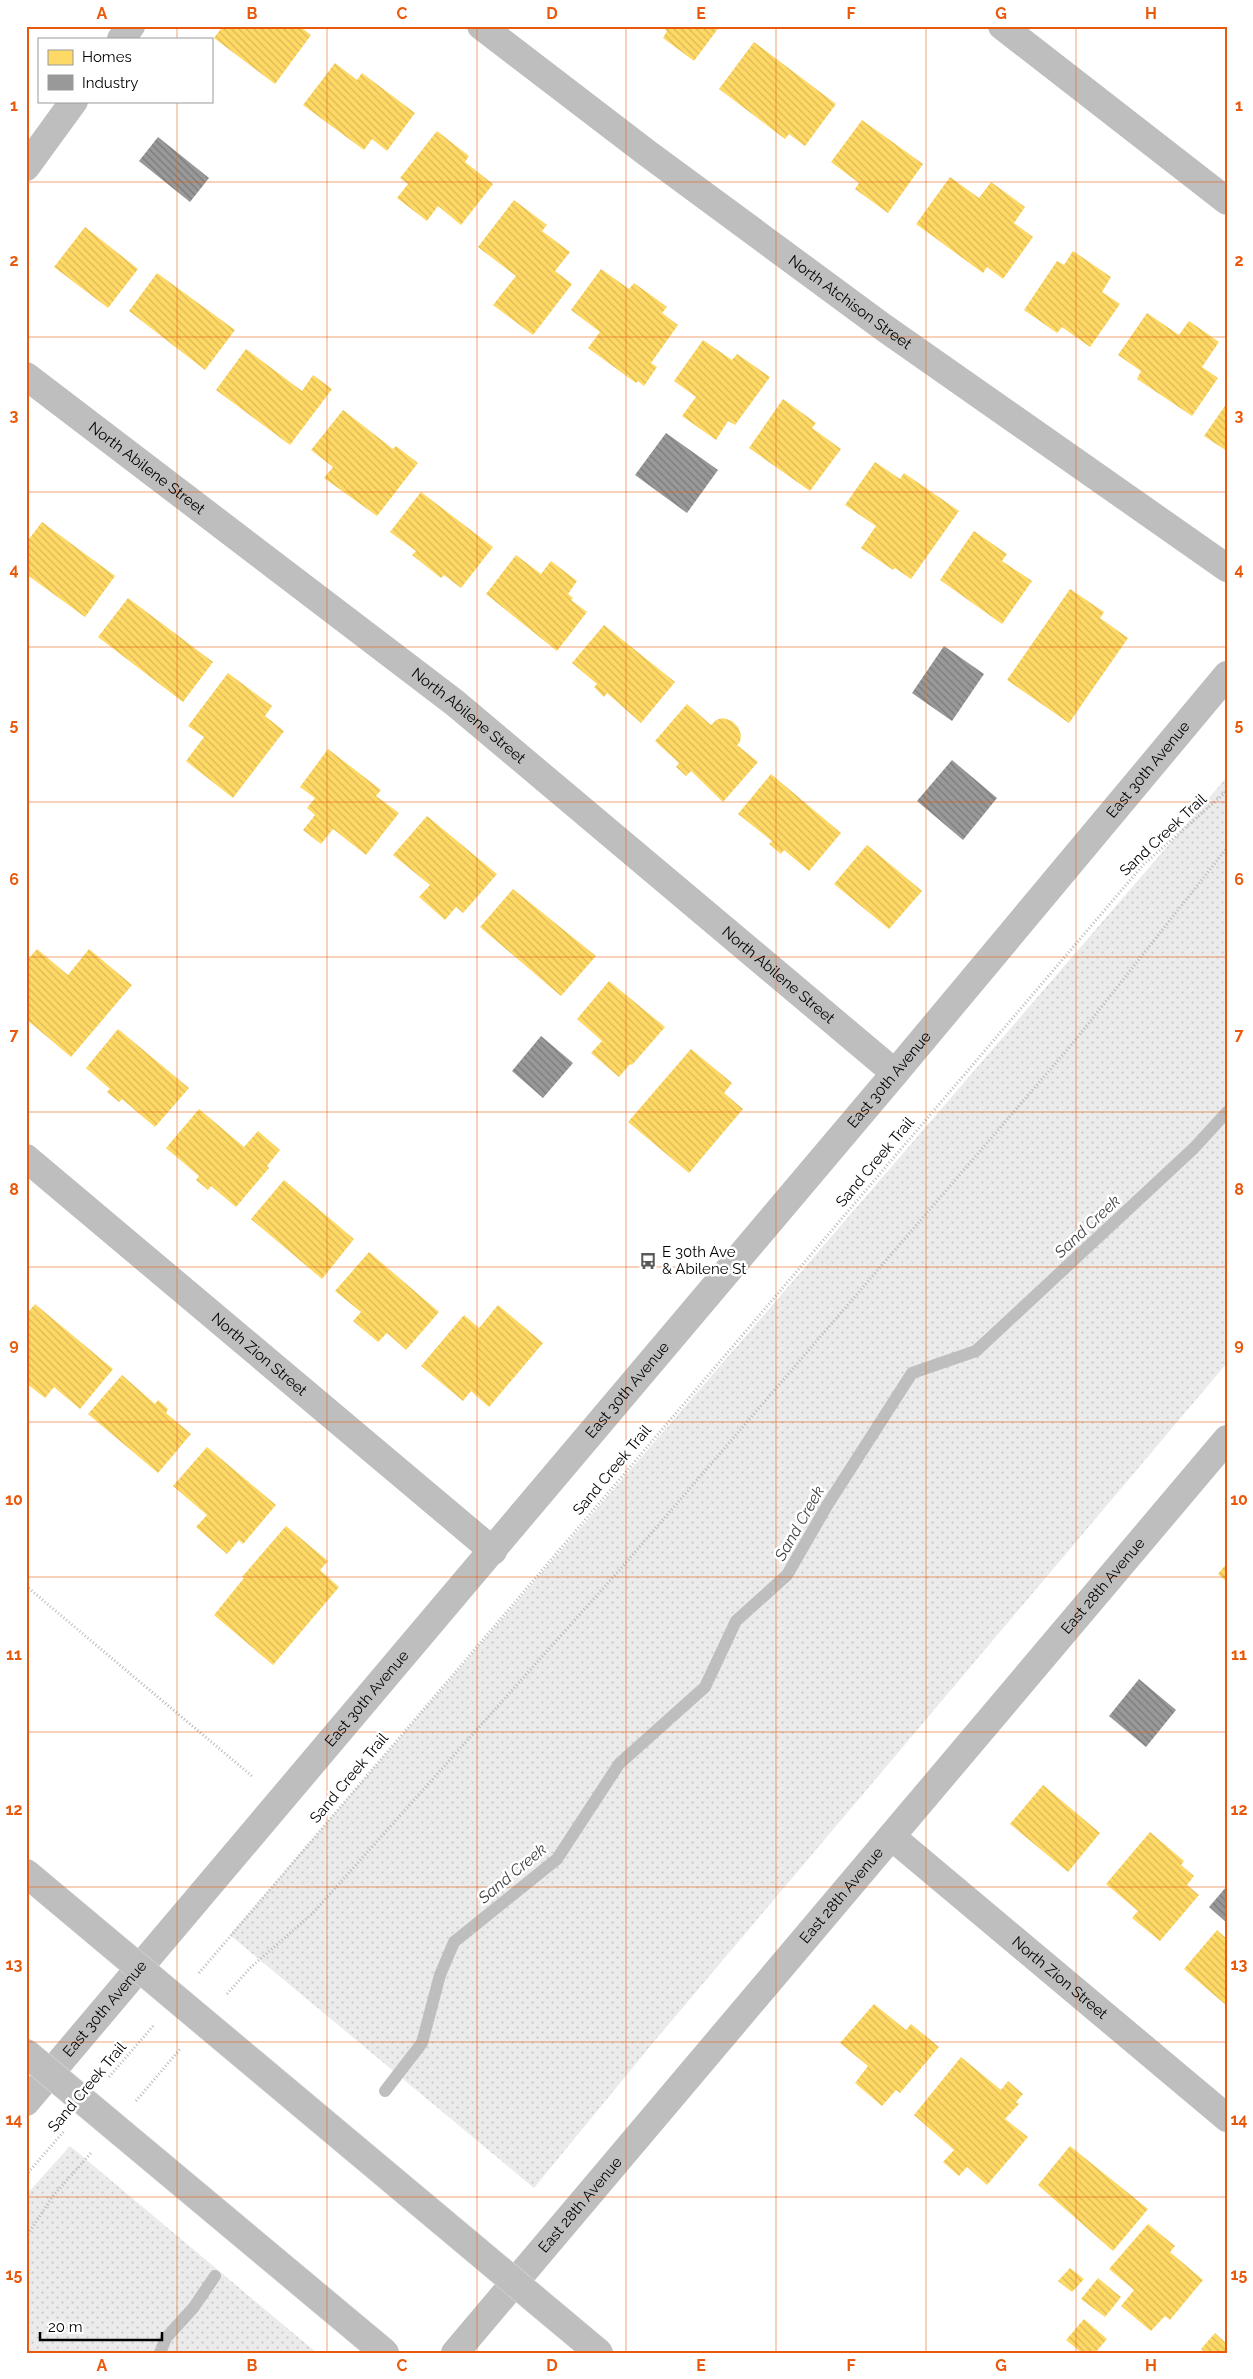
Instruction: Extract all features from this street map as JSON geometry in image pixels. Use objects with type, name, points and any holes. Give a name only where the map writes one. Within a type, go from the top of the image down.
[{"type":"main road","points":[[122,38],[131,26]]},
{"type":"main road","name":"North Atchison Street","points":[[481,26],[646,153],[883,327],[1227,568]]},
{"type":"main road","points":[[1002,26],[1227,201]]},
{"type":"main road","points":[[26,167],[73,102]]},
{"type":"main road","name":"North Abilene Street","points":[[26,376],[455,703],[895,1073]]},
{"type":"main road","name":"East 30th Avenue","points":[[26,2102],[493,1551],[1227,674]]},
{"type":"main road","name":"North Zion Street","points":[[26,1158],[493,1551]]},
{"type":"main road","name":"East 28th Avenue","points":[[455,2353],[1227,1439]]},
{"type":"main road","name":"North Zion Street","points":[[892,1837],[1227,2118]]},
{"type":"main road","points":[[26,1873],[599,2353]]},
{"type":"main road","points":[[26,2053],[385,2353]]},
{"type":"path","name":"Sand Creek Trail","points":[[194,1978],[1143,865],[1227,791]]},
{"type":"path","points":[[225,1998],[250,1968],[313,1913],[624,1565],[1072,1043],[1227,848]]},
{"type":"path","points":[[26,1586],[238,1764]]},
{"type":"path","name":"Sand Creek Trail","points":[[104,2084],[155,2023]]},
{"type":"path","points":[[129,2108],[186,2042]]},
{"type":"path","name":"Sand Creek Trail","points":[[26,2175],[72,2122]]},
{"type":"path","points":[[26,2237],[53,2196],[91,2152]]},
{"type":"shaded area","points":[[1227,777],[1227,1363],[652,2044],[534,2188],[230,1935]]},
{"type":"shaded area","points":[[70,2146],[317,2353],[26,2353],[26,2195]]},
{"type":"building: Homes","points":[[223,26],[299,26],[311,35],[275,84],[214,38]]},
{"type":"building: Homes","points":[[661,26],[720,26],[694,61],[663,38],[667,31]]},
{"type":"building: Homes","points":[[754,42],[836,104],[805,146],[789,134],[785,139],[719,89]]},
{"type":"building: Homes","points":[[335,63],[357,80],[362,73],[415,113],[387,151],[372,139],[364,150],[303,105]]},
{"type":"building: Homes","points":[[862,120],[923,164],[888,213],[855,189],[859,183],[831,162]]},
{"type":"building: Homes","points":[[437,131],[469,156],[465,162],[493,184],[461,225],[438,206],[427,221],[397,198],[408,184],[400,178]]},
{"type":"building: Homes","points":[[950,177],[979,198],[991,182],[1025,207],[1014,223],[1033,237],[1003,279],[987,267],[983,273],[916,224]]},
{"type":"building: Homes","points":[[514,200],[547,225],[542,231],[570,252],[555,271],[572,284],[533,335],[493,305],[516,276],[478,247]]},
{"type":"building: Homes","points":[[85,227],[138,269],[108,308],[54,267]]},
{"type":"building: Homes","points":[[1073,251],[1111,277],[1102,292],[1120,304],[1090,347],[1062,327],[1057,333],[1024,310],[1057,261],[1064,265]]},
{"type":"building: Homes","points":[[601,269],[629,289],[634,283],[659,301],[667,307],[662,313],[678,325],[651,363],[657,367],[644,386],[638,381],[636,383],[588,348],[600,332],[571,310]]},
{"type":"building: Homes","points":[[157,273],[235,330],[205,370],[129,311]]},
{"type":"building: Homes","points":[[1147,313],[1179,335],[1189,321],[1219,342],[1202,367],[1218,378],[1192,416],[1137,379],[1141,371],[1118,355]]},
{"type":"building: Homes","points":[[703,340],[732,360],[737,354],[770,377],[735,425],[728,421],[716,440],[682,416],[696,397],[674,381]]},
{"type":"building: Homes","points":[[246,349],[302,391],[313,375],[332,389],[290,445],[216,390]]},
{"type":"building: Homes","points":[[783,399],[816,423],[812,428],[841,449],[810,491],[749,448]]},
{"type":"building: Homes","points":[[1227,403],[1227,451],[1204,436]]},
{"type":"building: Homes","points":[[343,410],[393,449],[396,446],[418,463],[377,516],[324,478],[333,467],[311,450]]},
{"type":"building: Homes","points":[[875,462],[900,479],[904,473],[959,511],[911,579],[895,568],[893,570],[861,548],[876,526],[845,505]]},
{"type":"building: Homes","points":[[421,492],[493,547],[461,588],[444,575],[441,578],[412,555],[416,551],[390,532]]},
{"type":"building: Homes","points":[[42,522],[115,576],[85,617],[26,574],[26,543]]},
{"type":"building: Homes","points":[[974,531],[1007,554],[1002,561],[1032,581],[1002,624],[940,580]]},
{"type":"building: Homes","points":[[516,555],[541,574],[551,561],[577,581],[568,594],[573,598],[571,600],[587,612],[557,651],[486,594]]},
{"type":"building: Homes","points":[[1070,589],[1104,612],[1100,618],[1128,638],[1069,723],[1007,680]]},
{"type":"building: Homes","points":[[128,598],[213,662],[183,702],[98,637]]},
{"type":"building: Homes","points":[[604,625],[675,682],[641,723],[607,693],[604,697],[594,687],[597,684],[572,663]]},
{"type":"building: Homes","points":[[228,673],[272,706],[265,716],[284,731],[233,798],[186,761],[204,737],[188,726]]},
{"type":"building: Homes","points":[[687,704],[711,725],[716,720],[723,718],[732,721],[738,727],[741,735],[740,742],[737,745],[758,762],[723,802],[691,771],[686,776],[676,767],[679,763],[655,741]]},
{"type":"building: Homes","points":[[328,749],[381,790],[376,796],[399,813],[366,855],[333,829],[321,844],[303,830],[315,815],[307,808],[315,798],[300,787]]},
{"type":"building: Homes","points":[[771,774],[841,833],[809,871],[784,850],[781,854],[769,844],[772,841],[738,814]]},
{"type":"building: Homes","points":[[427,816],[497,874],[463,913],[456,907],[445,920],[419,897],[430,885],[393,855]]},
{"type":"building: Homes","points":[[867,845],[922,891],[889,929],[834,884]]},
{"type":"building: Homes","points":[[513,889],[596,956],[561,996],[480,927]]},
{"type":"building: Homes","points":[[37,949],[68,975],[89,949],[132,985],[71,1057],[26,1019],[26,962]]},
{"type":"building: Homes","points":[[609,981],[665,1027],[619,1077],[591,1053],[602,1041],[577,1019]]},
{"type":"building: Homes","points":[[118,1029],[189,1088],[155,1127],[122,1099],[119,1102],[107,1092],[110,1089],[86,1068]]},
{"type":"building: Homes","points":[[691,1049],[732,1083],[724,1093],[743,1109],[689,1173],[628,1122]]},
{"type":"building: Homes","points":[[199,1109],[244,1147],[258,1131],[280,1150],[267,1166],[269,1168],[236,1207],[211,1186],[208,1190],[196,1180],[199,1176],[166,1148]]},
{"type":"building: Homes","points":[[284,1180],[354,1239],[322,1279],[251,1219]]},
{"type":"building: Homes","points":[[369,1252],[439,1312],[406,1350],[387,1333],[378,1342],[353,1321],[361,1312],[335,1291]]},
{"type":"building: Homes","points":[[35,1304],[113,1369],[80,1409],[54,1387],[45,1398],[26,1383],[26,1315]]},
{"type":"building: Homes","points":[[498,1305],[543,1343],[489,1407],[471,1391],[463,1401],[421,1366],[464,1315],[479,1328]]},
{"type":"building: Homes","points":[[122,1375],[155,1404],[158,1400],[168,1409],[166,1413],[191,1434],[158,1473],[88,1414]]},
{"type":"building: Homes","points":[[207,1447],[276,1505],[243,1544],[239,1540],[227,1554],[196,1527],[207,1515],[173,1486]]},
{"type":"building: Homes","points":[[286,1526],[328,1561],[320,1570],[339,1587],[273,1665],[214,1615],[244,1578],[242,1577]]},
{"type":"building: Homes","points":[[1227,1563],[1227,1582],[1218,1574]]},
{"type":"building: Homes","points":[[1043,1785],[1100,1833],[1068,1872],[1010,1824]]},
{"type":"building: Homes","points":[[1150,1832],[1184,1861],[1181,1865],[1194,1876],[1187,1885],[1199,1895],[1160,1941],[1132,1918],[1138,1911],[1106,1884]]},
{"type":"building: Homes","points":[[1217,1930],[1227,1939],[1227,2006],[1184,1969]]},
{"type":"building: Homes","points":[[874,2004],[906,2030],[911,2024],[939,2047],[900,2093],[896,2090],[882,2106],[855,2083],[868,2066],[840,2043]]},
{"type":"building: Homes","points":[[961,2057],[1001,2090],[1008,2081],[1023,2094],[1016,2102],[1019,2104],[1005,2119],[1028,2137],[987,2185],[967,2167],[959,2176],[943,2162],[954,2150],[914,2115]]},
{"type":"building: Homes","points":[[1070,2146],[1148,2209],[1113,2251],[1038,2185]]},
{"type":"building: Homes","points":[[1148,2224],[1175,2246],[1170,2252],[1203,2280],[1170,2320],[1165,2316],[1151,2331],[1121,2306],[1134,2290],[1109,2269]]},
{"type":"building: Homes","points":[[1070,2268],[1084,2279],[1072,2292],[1058,2281]]},
{"type":"building: Homes","points":[[1098,2278],[1121,2297],[1105,2317],[1081,2299]]},
{"type":"building: Homes","points":[[1084,2319],[1107,2339],[1095,2353],[1082,2353],[1066,2340]]},
{"type":"building: Homes","points":[[1215,2333],[1227,2344],[1227,2349],[1223,2353],[1206,2353],[1201,2349]]},
{"type":"building: Industry","points":[[158,137],[209,178],[190,202],[139,161]]},
{"type":"building: Industry","points":[[666,433],[718,470],[687,513],[635,475]]},
{"type":"building: Industry","points":[[944,646],[984,674],[952,721],[912,693]]},
{"type":"building: Industry","points":[[952,760],[997,798],[963,840],[917,801]]},
{"type":"building: Industry","points":[[541,1036],[573,1063],[543,1098],[512,1071]]},
{"type":"building: Industry","points":[[1139,1679],[1176,1710],[1146,1747],[1109,1716]]},
{"type":"building: Industry","points":[[1227,1886],[1227,1923],[1209,1907]]},
{"type":"waterway","name":"Sand Creek","points":[[385,2091],[422,2043],[440,1975],[454,1942],[557,1859],[619,1764],[705,1687],[736,1621],[787,1575],[828,1504],[912,1373],[976,1351],[1194,1148],[1227,1112]]},
{"type":"waterway","name":"Sand Creek","points":[[160,2353],[166,2338],[194,2307],[215,2276]]},
{"type":"place","name":"E 30th Ave & Abilene St","points":[[648,1261]]}]
